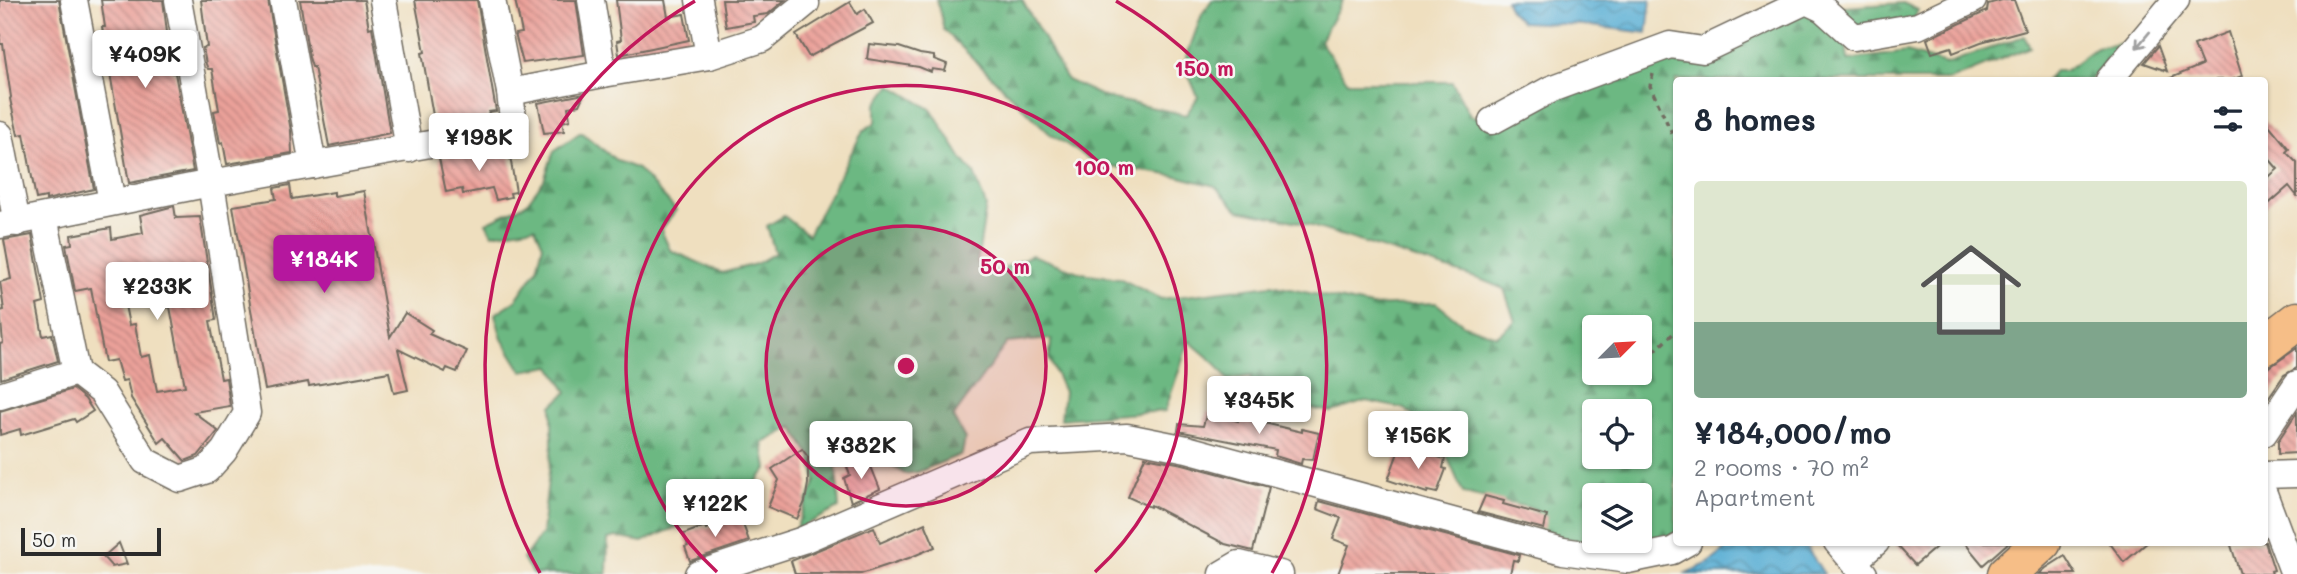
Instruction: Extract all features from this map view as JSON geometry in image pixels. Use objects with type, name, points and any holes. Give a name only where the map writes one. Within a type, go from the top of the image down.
[{"type":"highway","points":[[2268,342],[2297,321]]},
{"type":"highway","points":[[2007,574],[2038,546]]},
{"type":"street","points":[[74,0],[112,202]]},
{"type":"street","points":[[44,217],[76,372],[102,392],[145,461],[180,479],[207,470],[224,451],[247,413],[211,183],[178,0]]},
{"type":"street","points":[[283,0],[313,165]]},
{"type":"street","points":[[383,0],[409,149]]},
{"type":"street","points":[[0,135],[8,224],[211,183],[514,130],[510,92],[492,0]]},
{"type":"street","points":[[591,0],[603,74]]},
{"type":"street","points":[[699,0],[709,57]]},
{"type":"street","points":[[510,92],[709,57],[762,39],[806,3],[805,0]]},
{"type":"street","points":[[1492,121],[1551,89],[1670,45],[1703,50],[1806,1],[1823,9],[1854,37],[1919,26],[1973,0]]},
{"type":"street","points":[[2112,77],[2176,0]]},
{"type":"street","points":[[0,396],[76,372]]},
{"type":"street","points":[[2268,427],[2297,384]]},
{"type":"street","points":[[698,574],[803,540],[1030,442],[1127,437],[1187,449],[1563,551],[1628,560],[1672,551],[1681,546]]},
{"type":"street","points":[[2268,475],[2297,474]]},
{"type":"street","points":[[2268,505],[2294,574]]},
{"type":"street","points":[[1851,559],[1870,546]]},
{"type":"street","points":[[1222,574],[1239,564],[1280,574]]},
{"type":"path","points":[[1660,49],[1650,86],[1673,136]]},
{"type":"path","points":[[1652,353],[1673,334]]},
{"type":"green space","points":[[937,0],[1022,0],[1067,80],[1104,97],[1186,115],[1198,97],[1184,64],[1202,14],[1212,0],[1343,0],[1320,41],[1348,82],[1452,82],[1470,115],[1497,126],[1552,93],[1798,7],[1845,33],[1848,60],[1907,52],[1946,64],[2024,36],[2030,47],[1957,77],[1673,77],[1673,536],[1655,545],[1652,545],[1652,483],[1582,483],[1582,542],[1538,532],[1536,509],[1463,493],[1441,442],[1405,409],[1366,401],[1332,412],[1246,397],[1252,376],[1228,380],[1216,364],[1189,341],[1165,411],[1061,419],[1064,392],[1049,358],[1052,339],[1007,343],[953,417],[965,439],[962,454],[918,472],[905,474],[875,456],[858,451],[836,467],[839,508],[795,530],[816,481],[811,457],[793,427],[763,443],[767,469],[743,498],[642,542],[616,537],[608,539],[607,574],[533,574],[523,559],[542,533],[552,445],[552,406],[567,392],[551,366],[522,371],[502,339],[495,314],[515,301],[537,269],[543,245],[535,227],[492,234],[486,223],[526,204],[544,180],[554,151],[581,132],[617,161],[638,169],[676,210],[661,230],[670,250],[722,273],[756,264],[775,253],[767,226],[784,216],[808,235],[863,131],[876,122],[876,105],[891,85],[932,110],[962,159],[974,173],[986,206],[977,263],[995,272],[1032,255],[1081,273],[1119,278],[1161,299],[1271,285],[1371,306],[1436,303],[1464,325],[1497,336],[1515,321],[1504,289],[1482,280],[1299,222],[1238,210],[1215,186],[1176,176],[1097,164],[1049,133],[944,30]]},
{"type":"green space","points":[[1903,3],[1918,10],[1913,21],[1856,30],[1831,8]]},
{"type":"green space","points":[[2123,43],[2093,77],[2049,77],[2054,71],[2065,71],[2096,48]]},
{"type":"water","points":[[1506,0],[1651,0],[1647,33],[1583,25],[1522,22],[1510,11]]},
{"type":"water","points":[[1730,546],[1806,546],[1824,574],[1684,574],[1709,563]]},
{"type":"building","points":[[0,0],[59,0],[94,189],[46,200],[46,197],[36,199],[24,134],[18,135],[3,44],[0,44]]},
{"type":"building","points":[[101,0],[163,0],[172,73],[175,73],[193,171],[129,183],[102,27],[105,27]]},
{"type":"building","points":[[201,0],[268,0],[291,131],[292,153],[227,164],[214,111],[219,110],[212,69],[208,69],[203,48],[207,47]]},
{"type":"building","points":[[300,0],[364,0],[369,28],[372,27],[390,133],[329,146],[314,67],[309,57]]},
{"type":"building","points":[[415,0],[477,0],[496,111],[489,112],[486,118],[435,127]]},
{"type":"building","points":[[515,0],[576,0],[584,55],[523,63],[515,34],[522,33]]},
{"type":"building","points":[[616,0],[665,0],[668,17],[684,14],[689,40],[619,55],[617,41],[621,40]]},
{"type":"building","points":[[722,0],[785,0],[768,14],[753,16],[754,22],[726,27]]},
{"type":"building","points":[[2014,0],[2025,30],[1953,53],[1951,47],[1932,53],[1927,39],[1987,11],[1988,4]]},
{"type":"building","points":[[850,2],[857,14],[865,9],[873,23],[809,57],[796,35]]},
{"type":"building","points":[[2228,32],[2242,76],[2173,77],[2202,65],[2194,45]]},
{"type":"building","points":[[869,44],[899,47],[934,56],[934,59],[947,64],[945,71],[932,69],[931,72],[919,67],[867,59]]},
{"type":"building","points":[[2158,46],[2167,71],[2144,63]]},
{"type":"building","points":[[584,94],[579,105],[568,107],[570,120],[562,122],[564,131],[544,133],[538,103]]},
{"type":"building","points":[[2268,124],[2289,149],[2286,152],[2297,163],[2297,196],[2289,186],[2268,204],[2268,178],[2278,169],[2268,158]]},
{"type":"building","points":[[502,147],[504,157],[510,156],[516,192],[510,193],[511,197],[496,200],[492,188],[463,194],[462,189],[446,192],[439,158]]},
{"type":"building","points":[[290,185],[292,199],[334,192],[334,196],[364,191],[390,337],[405,313],[432,330],[429,334],[467,351],[457,372],[447,368],[445,372],[398,349],[408,390],[394,393],[389,372],[309,386],[308,382],[265,390],[233,206],[276,199],[274,188]]},
{"type":"building","points":[[174,206],[176,218],[200,217],[216,320],[210,321],[221,379],[226,378],[230,406],[194,412],[218,431],[198,456],[185,461],[165,438],[159,443],[131,398],[127,380],[122,381],[116,360],[105,362],[91,288],[75,291],[66,245],[72,244],[71,235],[111,228],[112,239],[143,233],[140,215]],"holes":[[[150,274],[156,310],[170,307],[185,386],[157,391],[150,355],[141,357],[135,324],[129,325],[120,280]]]},
{"type":"building","points":[[32,235],[44,303],[37,305],[43,336],[52,334],[58,361],[1,379],[0,344],[3,343],[0,311],[4,310],[0,282],[11,279],[4,240]]},
{"type":"building","points":[[2297,348],[2297,368],[2284,375],[2268,398],[2268,368]]},
{"type":"building","points":[[73,389],[85,399],[93,411],[76,422],[74,419],[21,435],[20,429],[0,435],[0,411]]},
{"type":"building","points":[[1207,412],[1238,421],[1239,417],[1302,432],[1302,429],[1319,433],[1313,460],[1302,459],[1301,464],[1275,456],[1276,450],[1178,431],[1179,424],[1203,426]]},
{"type":"building","points":[[2297,412],[2297,453],[2278,454],[2278,441]]},
{"type":"building","points":[[1400,447],[1445,459],[1443,468],[1446,469],[1437,493],[1427,493],[1388,480]]},
{"type":"building","points":[[802,449],[808,457],[808,484],[805,502],[797,519],[768,507],[779,480],[772,469]]},
{"type":"building","points":[[1145,457],[1183,464],[1269,487],[1253,551],[1225,544],[1151,505],[1150,507],[1128,497]]},
{"type":"building","points":[[868,459],[880,489],[851,502],[844,478],[850,475],[847,467]]},
{"type":"building","points":[[1485,496],[1547,516],[1544,529],[1478,512]]},
{"type":"building","points":[[1319,501],[1519,555],[1518,561],[1513,560],[1510,574],[1338,574],[1349,545],[1333,539],[1341,518],[1317,509]]},
{"type":"building","points":[[740,516],[749,541],[690,561],[684,534]]},
{"type":"building","points":[[925,523],[935,547],[909,558],[861,574],[795,574],[791,561],[874,527],[880,543]]},
{"type":"building","points":[[119,543],[127,564],[112,567],[103,557]]},
{"type":"building","points":[[1898,546],[1937,546],[1915,565]]},
{"type":"building","points":[[1967,546],[2004,546],[1983,565]]},
{"type":"building","points":[[2112,546],[2143,546],[2124,562]]},
{"type":"building","points":[[2231,546],[2266,546],[2274,570],[2271,571],[2272,574],[2240,574]]},
{"type":"building","points":[[2065,556],[2076,574],[2039,574],[2046,568]]}]
